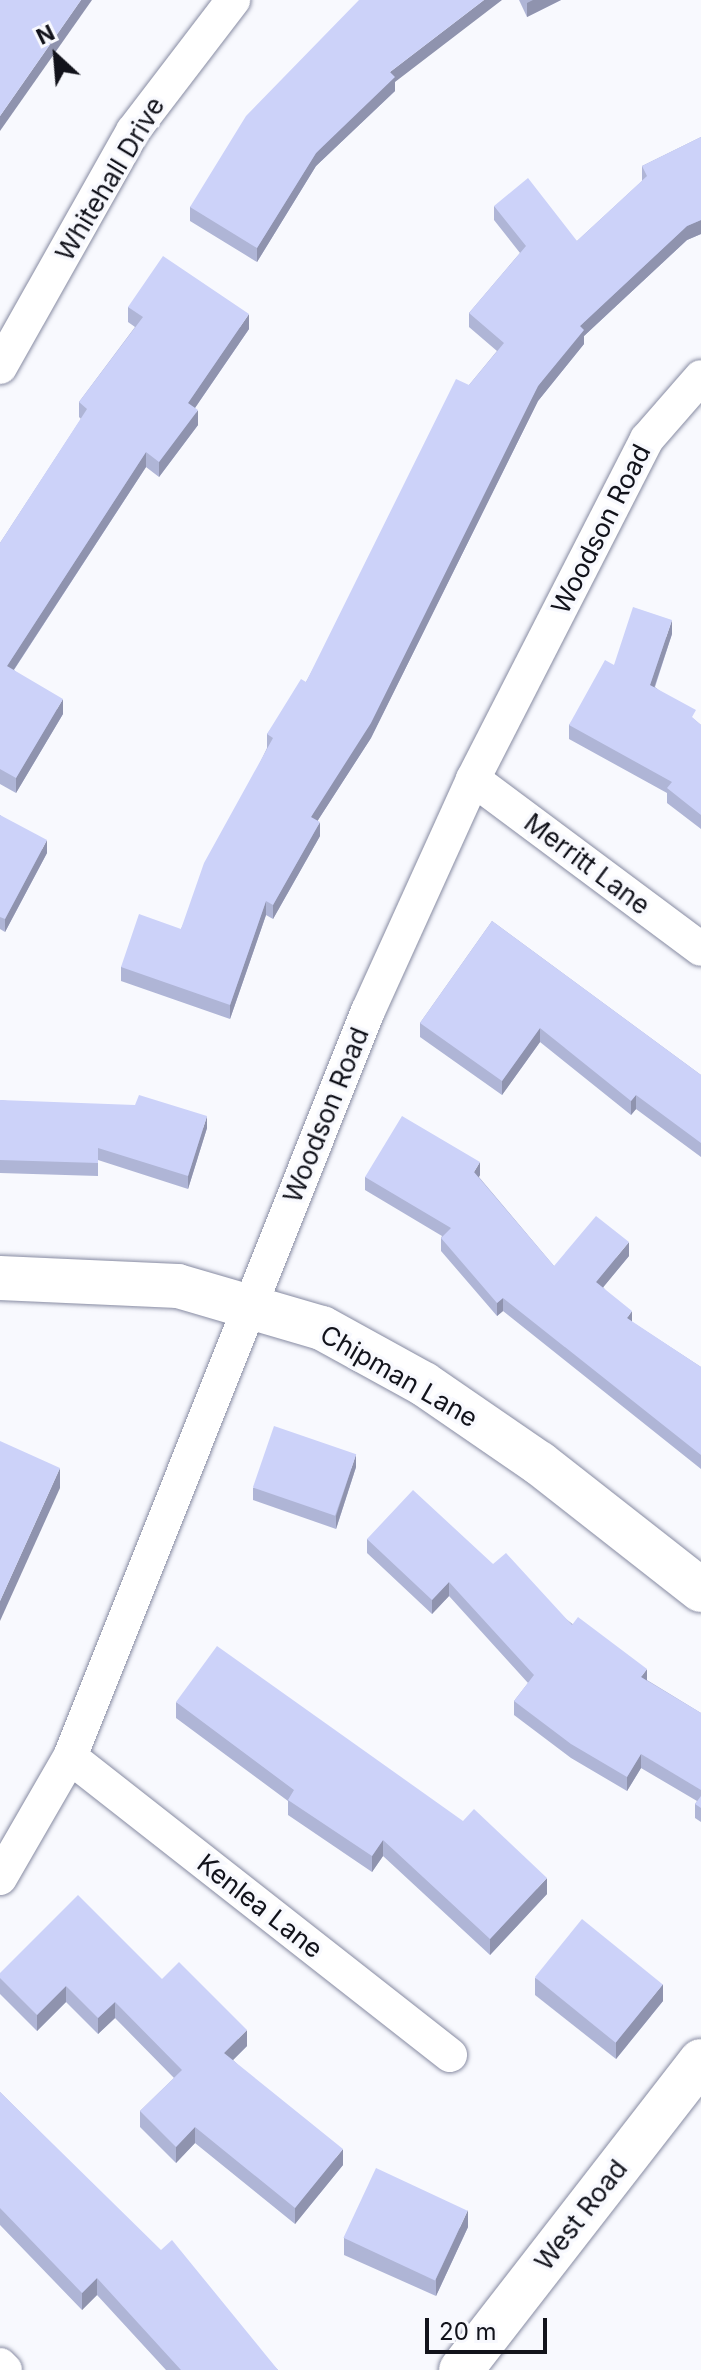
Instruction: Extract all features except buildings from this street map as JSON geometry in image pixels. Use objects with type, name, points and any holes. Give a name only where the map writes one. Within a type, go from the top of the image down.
[{"type":"street","name":"Whitehall Drive","points":[[0,367],[133,131],[233,0]]},
{"type":"street","name":"Woodson Road","points":[[0,1878],[70,1757],[248,1307],[473,779],[647,439],[701,377]]},
{"type":"street","name":"Merritt Lane","points":[[473,779],[701,949]]},
{"type":"street","name":"Chipman Lane","points":[[0,1278],[178,1286],[322,1328],[424,1384],[701,1590]]},
{"type":"street","name":"Kenlea Lane","points":[[70,1757],[450,2055]]},
{"type":"street","name":"West Road","points":[[461,2370],[701,2061]]},
{"type":"street","points":[[0,2365],[5,2370]]}]
